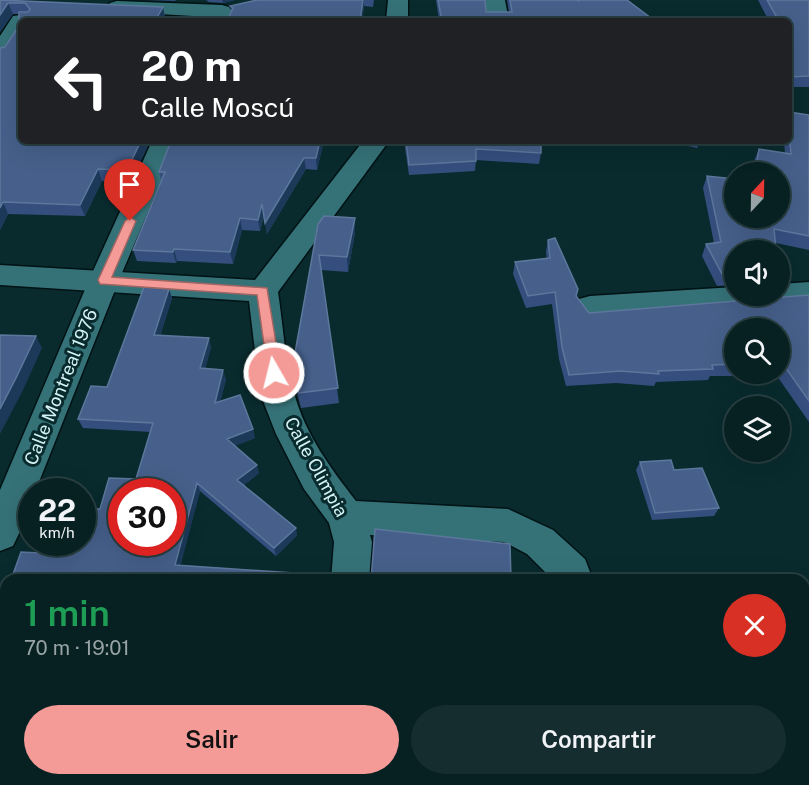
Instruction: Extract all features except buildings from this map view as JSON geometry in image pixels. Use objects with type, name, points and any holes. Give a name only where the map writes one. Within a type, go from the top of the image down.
[{"type":"street","points":[[397,18],[398,0]]},
{"type":"street","points":[[495,0],[498,18]]},
{"type":"street","points":[[92,6],[227,13]]},
{"type":"street","points":[[0,52],[18,19]]},
{"type":"street","name":"Calle Montreal 1976","points":[[0,534],[104,280],[164,144]]},
{"type":"street","points":[[0,275],[263,291],[374,144]]},
{"type":"street","name":"Calle Olimpia","points":[[263,291],[277,393],[293,434],[317,478],[346,517],[353,542],[350,574]]},
{"type":"street","points":[[790,294],[809,293]]},
{"type":"street","points":[[590,307],[724,299]]},
{"type":"street","points":[[346,517],[508,526],[540,542],[571,572]]},
{"type":"route","points":[[130,221],[104,280],[263,291],[274,373]]}]
